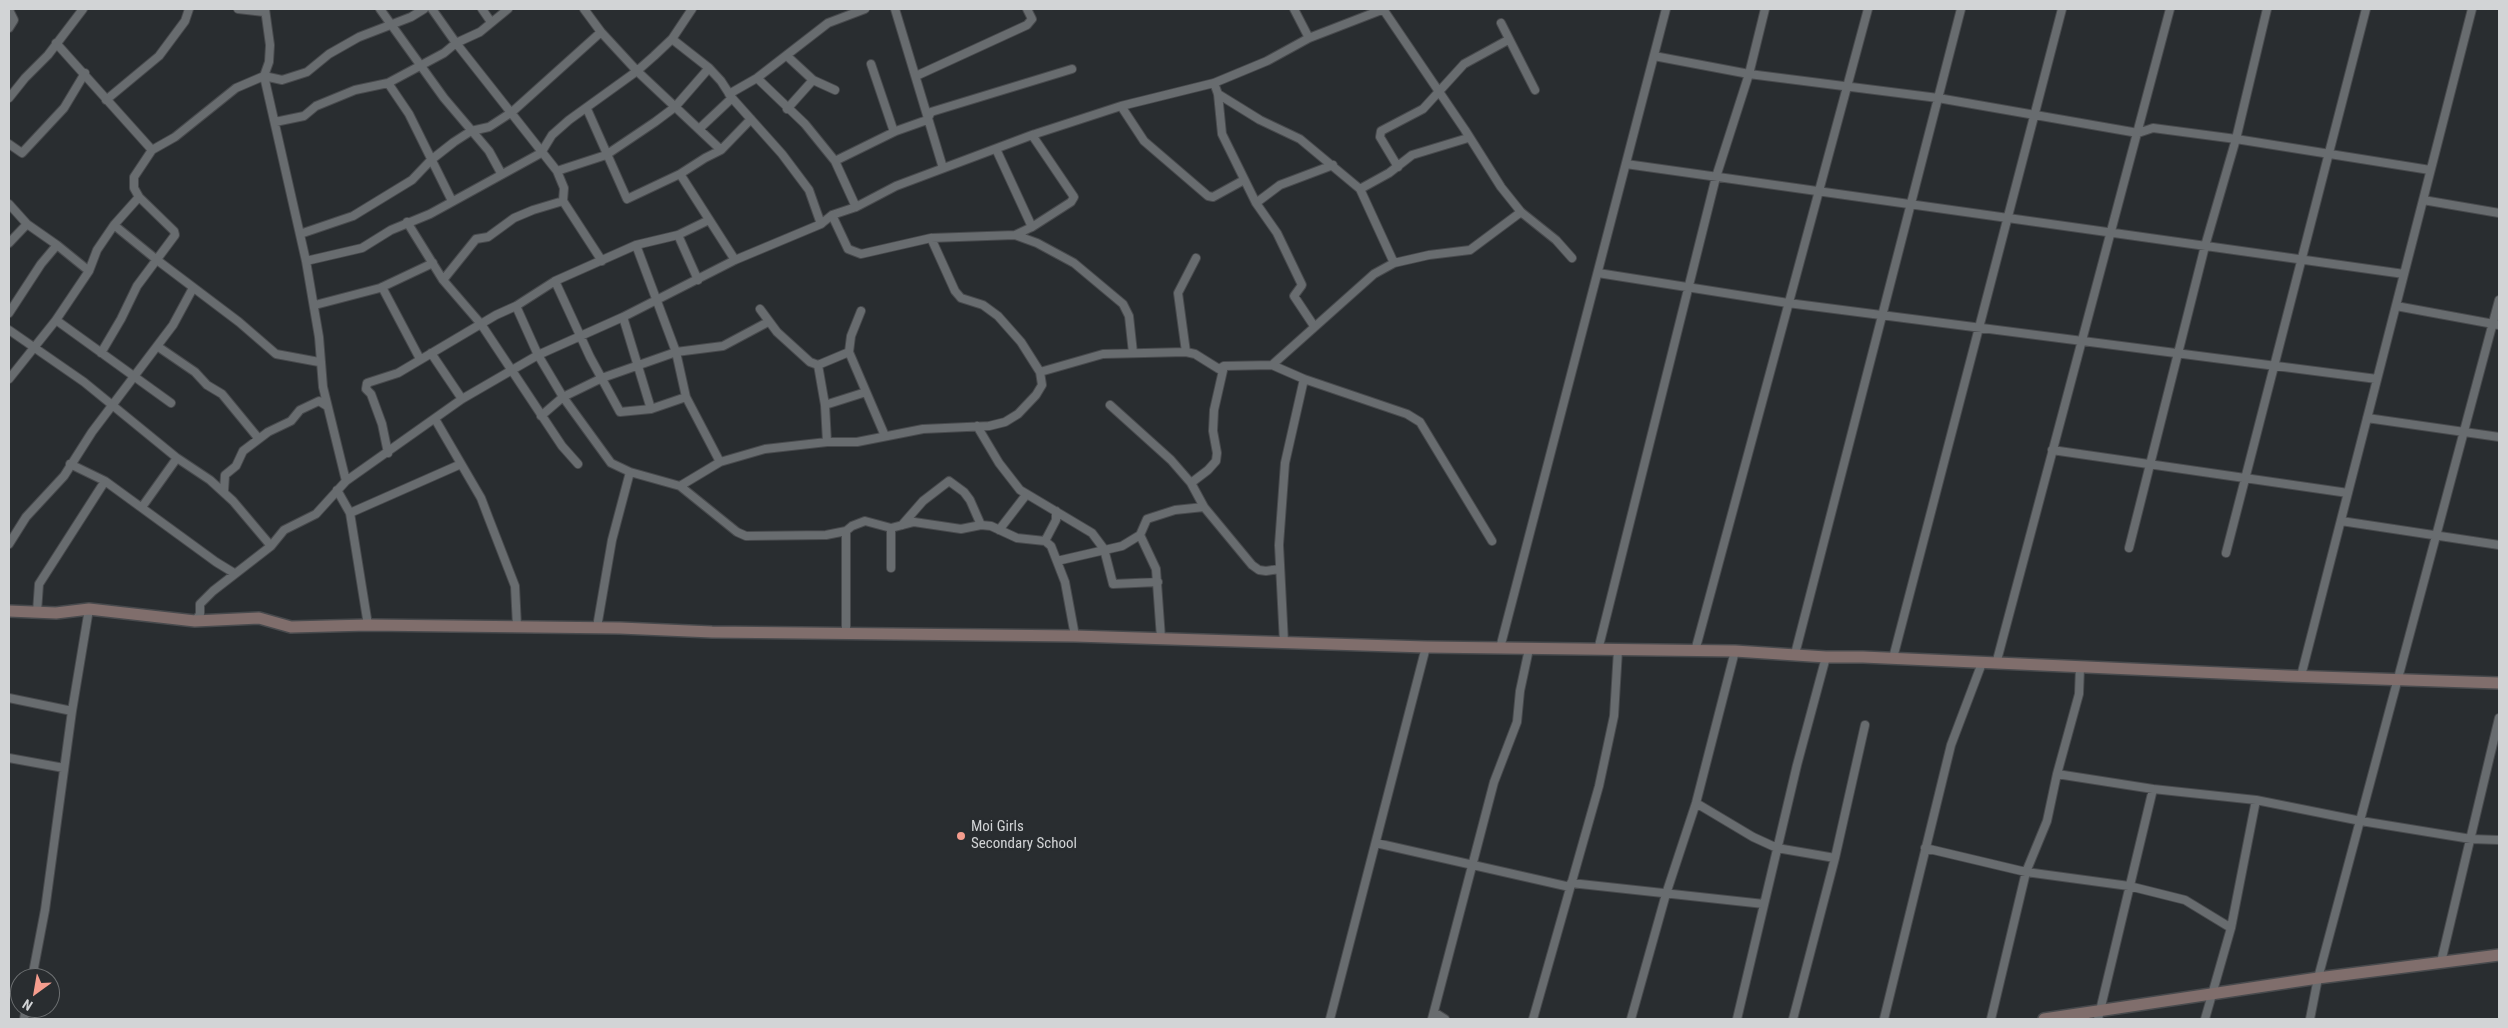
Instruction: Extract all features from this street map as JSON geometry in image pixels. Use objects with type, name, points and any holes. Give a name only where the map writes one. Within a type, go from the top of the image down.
[{"type":"main road","points":[[9,612],[88,609],[195,622],[258,618],[292,627],[368,625],[597,627],[712,632],[1075,636],[1426,647],[1735,652],[2301,676],[2499,682]]},
{"type":"main road","points":[[2044,1019],[2099,1015],[2214,994],[2318,978],[2499,955]]},
{"type":"street","points":[[9,98],[83,9]]},
{"type":"street","points":[[106,100],[159,56],[185,21],[189,9]]},
{"type":"street","points":[[238,9],[264,11],[270,45],[269,62],[264,76],[315,305],[319,362],[327,406],[346,480]]},
{"type":"street","points":[[380,9],[444,98],[489,151],[501,173]]},
{"type":"street","points":[[101,353],[121,319],[137,286],[176,233],[139,197],[134,188],[134,177],[152,150],[175,137],[236,88],[264,76],[282,80],[307,72],[329,54],[359,36],[391,25],[424,9]]},
{"type":"street","points":[[432,9],[456,43],[557,171],[564,188],[563,201],[602,261]]},
{"type":"street","points":[[482,9],[491,22]]},
{"type":"street","points":[[275,122],[304,116],[316,106],[354,90],[388,83],[444,53],[456,43],[480,32],[508,9]]},
{"type":"street","points":[[584,9],[601,32],[637,71],[722,150]]},
{"type":"street","points":[[306,261],[362,248],[407,222],[430,214],[501,173],[541,153],[552,135],[637,71],[672,39],[692,9]]},
{"type":"street","points":[[699,128],[730,96],[757,78],[828,23],[865,9]]},
{"type":"street","points":[[895,9],[943,168]]},
{"type":"street","points":[[916,76],[1027,26],[1032,19],[1027,9]]},
{"type":"street","points":[[1294,9],[1309,38]]},
{"type":"street","points":[[195,622],[200,614],[200,604],[234,573],[271,546],[284,530],[316,514],[346,480],[388,453],[462,399],[514,371],[538,355],[623,317],[735,260],[821,224],[832,215],[856,207],[896,186],[1032,135],[1121,106],[1214,83],[1267,61],[1309,38],[1383,9],[1501,187],[1520,212],[1556,240],[1572,258]]},
{"type":"street","points":[[1500,648],[1666,9]]},
{"type":"street","points":[[1598,650],[1716,177],[1749,74],[1765,9]]},
{"type":"street","points":[[1694,651],[1868,9]]},
{"type":"street","points":[[1795,654],[1961,9]]},
{"type":"street","points":[[1893,658],[2062,9]]},
{"type":"street","points":[[1996,664],[2170,9]]},
{"type":"street","points":[[2128,548],[2205,246],[2236,138],[2267,9]]},
{"type":"street","points":[[2226,553],[2366,9]]},
{"type":"street","points":[[2301,676],[2472,9]]},
{"type":"street","points":[[9,10],[14,20],[9,28]]},
{"type":"street","points":[[1500,23],[1535,90]]},
{"type":"street","points":[[300,234],[353,216],[412,180],[431,160],[471,132],[489,127],[512,112],[601,32]]},
{"type":"street","points":[[672,39],[709,68],[730,96],[782,154],[809,190],[821,224]]},
{"type":"street","points":[[1398,168],[1380,138],[1381,131],[1423,110],[1464,64],[1508,40]]},
{"type":"street","points":[[56,43],[85,73],[106,100],[152,150]]},
{"type":"street","points":[[786,56],[813,80],[835,90]]},
{"type":"street","points":[[1654,56],[1749,74],[1847,84],[1938,98],[2138,133],[2153,128],[2236,138],[2328,155],[2430,170]]},
{"type":"street","points":[[871,64],[894,132]]},
{"type":"street","points":[[557,171],[606,155],[675,107],[709,68]]},
{"type":"street","points":[[835,161],[894,132],[927,120],[931,112],[1072,69]]},
{"type":"street","points":[[9,144],[22,153],[64,108],[85,73]]},
{"type":"street","points":[[757,78],[787,109],[805,124],[835,161],[856,207]]},
{"type":"street","points":[[787,109],[813,80]]},
{"type":"street","points":[[388,83],[409,114],[452,201]]},
{"type":"street","points":[[1214,83],[1218,94],[1222,134],[1256,203],[1277,234],[1302,284],[1294,296],[1314,326]]},
{"type":"street","points":[[1218,94],[1260,120],[1300,138],[1311,150],[1333,165],[1360,189],[1394,263]]},
{"type":"street","points":[[1121,106],[1144,141],[1208,196],[1213,197],[1244,180]]},
{"type":"street","points":[[587,109],[627,199],[680,174],[722,150],[751,119]]},
{"type":"street","points":[[832,215],[848,249],[861,254],[931,238],[1015,235],[1032,227],[1071,202],[1074,197],[1032,135]]},
{"type":"street","points":[[1360,189],[1398,168],[1412,155],[1468,138]]},
{"type":"street","points":[[996,149],[1032,227]]},
{"type":"street","points":[[1626,164],[2404,274]]},
{"type":"street","points":[[1256,203],[1280,185],[1333,165]]},
{"type":"street","points":[[680,174],[735,260]]},
{"type":"street","points":[[9,379],[56,320],[89,271],[97,250],[114,225],[139,197]]},
{"type":"street","points":[[2423,200],[2499,213]]},
{"type":"street","points":[[443,280],[476,239],[488,237],[514,218],[563,201]]},
{"type":"street","points":[[9,204],[27,224],[57,244],[89,271]]},
{"type":"street","points":[[1272,365],[1364,282],[1394,263],[1429,255],[1470,250],[1520,212]]},
{"type":"street","points":[[388,453],[382,424],[371,394],[366,389],[367,383],[398,373],[481,324],[516,306],[555,281],[636,245],[678,235],[709,220]]},
{"type":"street","points":[[407,222],[443,280],[481,324],[514,371],[541,416],[562,446],[578,464]]},
{"type":"street","points":[[9,243],[27,224]]},
{"type":"street","points":[[114,225],[239,322],[276,354],[319,362]]},
{"type":"street","points":[[678,235],[698,280]]},
{"type":"street","points":[[1015,235],[1062,255],[1123,304],[1129,316],[1133,353]]},
{"type":"street","points":[[680,486],[720,462],[765,449],[827,442],[857,442],[923,429],[989,426],[1018,414],[1042,385],[1040,372],[1021,342],[998,316],[983,305],[961,298],[954,291],[931,238]]},
{"type":"street","points":[[9,313],[57,244]]},
{"type":"street","points":[[636,245],[676,352],[686,397],[720,462]]},
{"type":"street","points":[[1186,352],[1178,293],[1196,258]]},
{"type":"street","points":[[315,305],[382,287],[433,263]]},
{"type":"street","points":[[1598,273],[1882,316],[2377,379]]},
{"type":"street","points":[[555,281],[620,412],[652,409],[686,397]]},
{"type":"street","points":[[382,287],[420,359]]},
{"type":"street","points":[[9,544],[26,517],[64,476],[70,464],[111,405],[173,325],[193,288]]},
{"type":"street","points":[[2310,1019],[2318,978],[2361,822],[2463,432],[2496,324],[2499,300]]},
{"type":"street","points":[[516,306],[538,355],[563,397],[612,463],[630,472],[680,486],[737,532],[746,536],[814,536],[846,531],[852,526],[865,521],[891,528],[924,522],[960,529],[981,525],[1017,538],[1045,541],[1051,546],[1065,582],[1075,636]]},
{"type":"street","points":[[2396,306],[2496,324]]},
{"type":"street","points":[[760,309],[768,322],[801,355],[818,365],[825,405],[827,442]]},
{"type":"street","points":[[861,311],[851,336],[850,352],[885,436]]},
{"type":"street","points":[[623,317],[652,409]]},
{"type":"street","points":[[56,320],[135,375],[171,403]]},
{"type":"street","points":[[541,416],[563,397],[602,378],[676,352],[723,346],[768,322]]},
{"type":"street","points":[[9,330],[84,382],[177,458],[224,491],[257,527],[271,546]]},
{"type":"street","points":[[157,346],[195,372],[207,385],[222,394],[259,439]]},
{"type":"street","points":[[818,365],[850,352]]},
{"type":"street","points":[[1040,372],[1103,354],[1186,352],[1195,354],[1220,369],[1224,366],[1272,365],[1304,379],[1407,414],[1420,422],[1492,541]]},
{"type":"street","points":[[431,353],[462,399]]},
{"type":"street","points":[[1191,483],[1216,461],[1217,453],[1213,431],[1214,410],[1224,366]]},
{"type":"street","points":[[1284,643],[1279,545],[1287,447],[1304,379]]},
{"type":"street","points":[[825,405],[866,392]]},
{"type":"street","points":[[224,491],[224,475],[236,466],[243,451],[268,432],[291,421],[300,410],[319,401],[327,406]]},
{"type":"street","points":[[1110,405],[1157,446],[1191,483],[1204,508],[1252,566],[1266,571],[1279,569]]},
{"type":"street","points":[[2367,418],[2499,437]]},
{"type":"street","points":[[435,419],[481,498],[515,586],[517,626]]},
{"type":"street","points":[[977,426],[1009,478],[1026,495],[1092,533],[1104,549],[1113,584],[1158,582]]},
{"type":"street","points":[[2052,450],[2348,493]]},
{"type":"street","points":[[142,507],[177,458]]},
{"type":"street","points":[[70,464],[105,481],[234,573]]},
{"type":"street","points":[[350,513],[460,464]]},
{"type":"street","points":[[597,627],[612,540],[630,472]]},
{"type":"street","points":[[37,612],[39,584],[105,481]]},
{"type":"street","points":[[902,525],[923,501],[949,481],[964,492],[970,500],[981,525]]},
{"type":"street","points":[[337,490],[350,513],[368,625]]},
{"type":"street","points":[[999,530],[1026,495]]},
{"type":"street","points":[[1057,561],[1122,546],[1140,535],[1147,519],[1175,510],[1204,508]]},
{"type":"street","points":[[1045,541],[1056,520],[1056,511]]},
{"type":"street","points":[[2341,521],[2499,545]]},
{"type":"street","points":[[891,528],[891,568]]},
{"type":"street","points":[[846,531],[846,634]]},
{"type":"street","points":[[1140,535],[1156,569],[1161,638]]},
{"type":"street","points":[[34,968],[45,910],[88,609]]},
{"type":"street","points":[[1330,1019],[1426,647]]},
{"type":"street","points":[[1445,1019],[1433,1016],[1494,782],[1517,722],[1520,691],[1529,649]]},
{"type":"street","points":[[1533,1019],[1599,786],[1614,716],[1618,650]]},
{"type":"street","points":[[1631,1019],[1666,894],[1696,803],[1735,652]]},
{"type":"street","points":[[1737,1019],[1826,657]]},
{"type":"street","points":[[1884,1019],[1951,745],[1982,663]]},
{"type":"street","points":[[1991,1019],[2026,872],[2047,822],[2057,774],[2079,694],[2080,667]]},
{"type":"street","points":[[9,698],[72,711]]},
{"type":"street","points":[[2441,962],[2499,718]]},
{"type":"street","points":[[1793,1019],[1835,858],[1864,725]]},
{"type":"street","points":[[9,758],[64,768]]},
{"type":"street","points":[[2057,774],[2153,789],[2256,800],[2361,822],[2471,839],[2499,840]]},
{"type":"street","points":[[2099,1015],[2153,789]]},
{"type":"street","points":[[2205,1019],[2214,994],[2231,928],[2256,800]]},
{"type":"street","points":[[1696,803],[1752,837],[1778,848],[1835,858]]},
{"type":"street","points":[[1376,843],[1471,866],[1571,885],[1764,904]]},
{"type":"street","points":[[1925,848],[2026,872],[2129,886],[2185,900],[2231,928]]},
{"type":"place","name":"Moi Girls Secondary School","points":[[961,836]]}]
